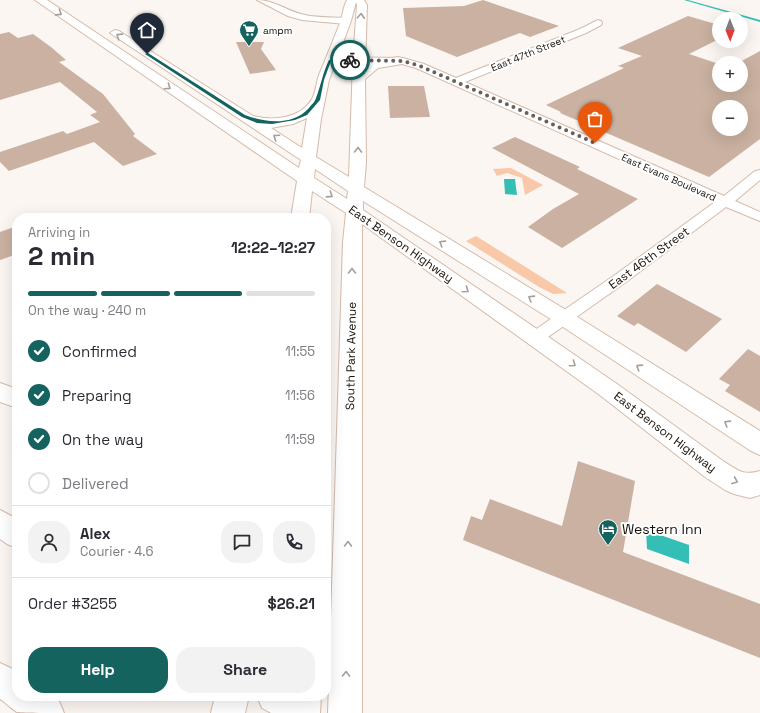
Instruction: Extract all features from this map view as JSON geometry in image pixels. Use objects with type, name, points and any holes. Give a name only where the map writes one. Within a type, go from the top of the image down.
[{"type":"main road","name":"East Benson Highway","points":[[40,0],[90,24],[243,116],[309,158],[355,200],[535,338],[609,390],[714,469],[734,482],[750,486],[760,483]]},
{"type":"main road","points":[[301,213],[314,119],[322,80],[346,21],[349,5],[352,0]]},
{"type":"main road","name":"South Park Avenue","points":[[345,713],[352,242],[358,163],[359,60],[362,5],[359,0]]},
{"type":"main road","name":"East Benson Highway","points":[[90,24],[306,180],[355,200],[564,318],[760,444]]},
{"type":"main road","points":[[360,41],[371,53],[397,61]]},
{"type":"main road","points":[[359,78],[374,65],[397,61]]},
{"type":"main road","points":[[243,116],[257,122],[264,123],[286,122],[305,114],[318,100]]},
{"type":"main road","points":[[0,392],[12,397]]},
{"type":"main road","points":[[0,523],[12,531]]},
{"type":"main road","points":[[0,679],[12,687]]},
{"type":"main road","points":[[30,701],[47,713]]},
{"type":"main road","points":[[228,713],[231,701]]},
{"type":"main road","points":[[245,713],[246,701]]},
{"type":"main road","points":[[283,701],[303,713],[304,701]]},
{"type":"street","points":[[261,0],[291,14],[305,18],[346,21]]},
{"type":"street","name":"East 47th Street","points":[[458,81],[583,31],[598,23]]},
{"type":"street","name":"East Evans Boulevard","points":[[330,60],[397,61],[420,66],[458,81],[760,217]]},
{"type":"street","name":"East 46th Street","points":[[535,338],[603,292],[725,202],[760,174]]},
{"type":"shaded area","points":[[511,168],[543,185],[525,195],[522,178],[507,173],[497,176],[493,169]]},
{"type":"shaded area","points":[[476,236],[567,293],[553,294],[539,287],[466,241]]},
{"type":"water","points":[[504,179],[515,179],[517,195],[505,194]]},
{"type":"water","points":[[646,530],[689,545],[689,564],[647,549]]},
{"type":"building","points":[[483,0],[559,26],[530,37],[520,33],[457,57],[406,36],[403,8],[464,6]]},
{"type":"building","points":[[688,16],[712,23],[712,42],[689,54],[712,62],[712,92],[748,92],[748,58],[760,51],[760,139],[709,177],[560,113],[561,112],[546,105],[624,68],[618,66],[642,56],[618,48]]},
{"type":"building","points":[[9,32],[18,38],[33,34],[51,47],[66,60],[59,62],[103,94],[135,134],[133,136],[157,154],[123,166],[94,142],[9,171],[0,162],[0,152],[63,131],[67,134],[100,122],[90,115],[97,112],[60,82],[0,100],[0,34]]},
{"type":"building","points":[[236,42],[264,42],[261,49],[276,70],[250,74]]},
{"type":"building","points":[[388,86],[424,86],[430,117],[390,118]]},
{"type":"building","points":[[515,137],[580,167],[577,169],[638,199],[562,248],[528,227],[553,209],[579,194],[492,148]]},
{"type":"building","points":[[12,228],[12,256],[0,260],[0,232]]},
{"type":"building","points":[[657,284],[722,319],[686,352],[638,323],[634,326],[617,316]]},
{"type":"building","points":[[748,349],[760,356],[760,412],[725,391],[730,385],[719,379]]},
{"type":"building","points":[[578,461],[635,481],[623,552],[760,604],[760,658],[463,540],[471,516],[482,520],[490,499],[562,526]]},
{"type":"waterway","points":[[685,0],[760,21]]},
{"type":"way so far","points":[[350,60],[403,61],[420,66],[455,80],[595,143]]},
{"type":"place","name":"ampm","points":[[249,47]]},
{"type":"place","name":"Western Inn","points":[[608,546]]},
{"type":"route","points":[[147,54],[243,116],[250,120],[264,123],[280,123],[294,120],[310,111],[318,100],[322,80],[330,60],[350,60]]}]
